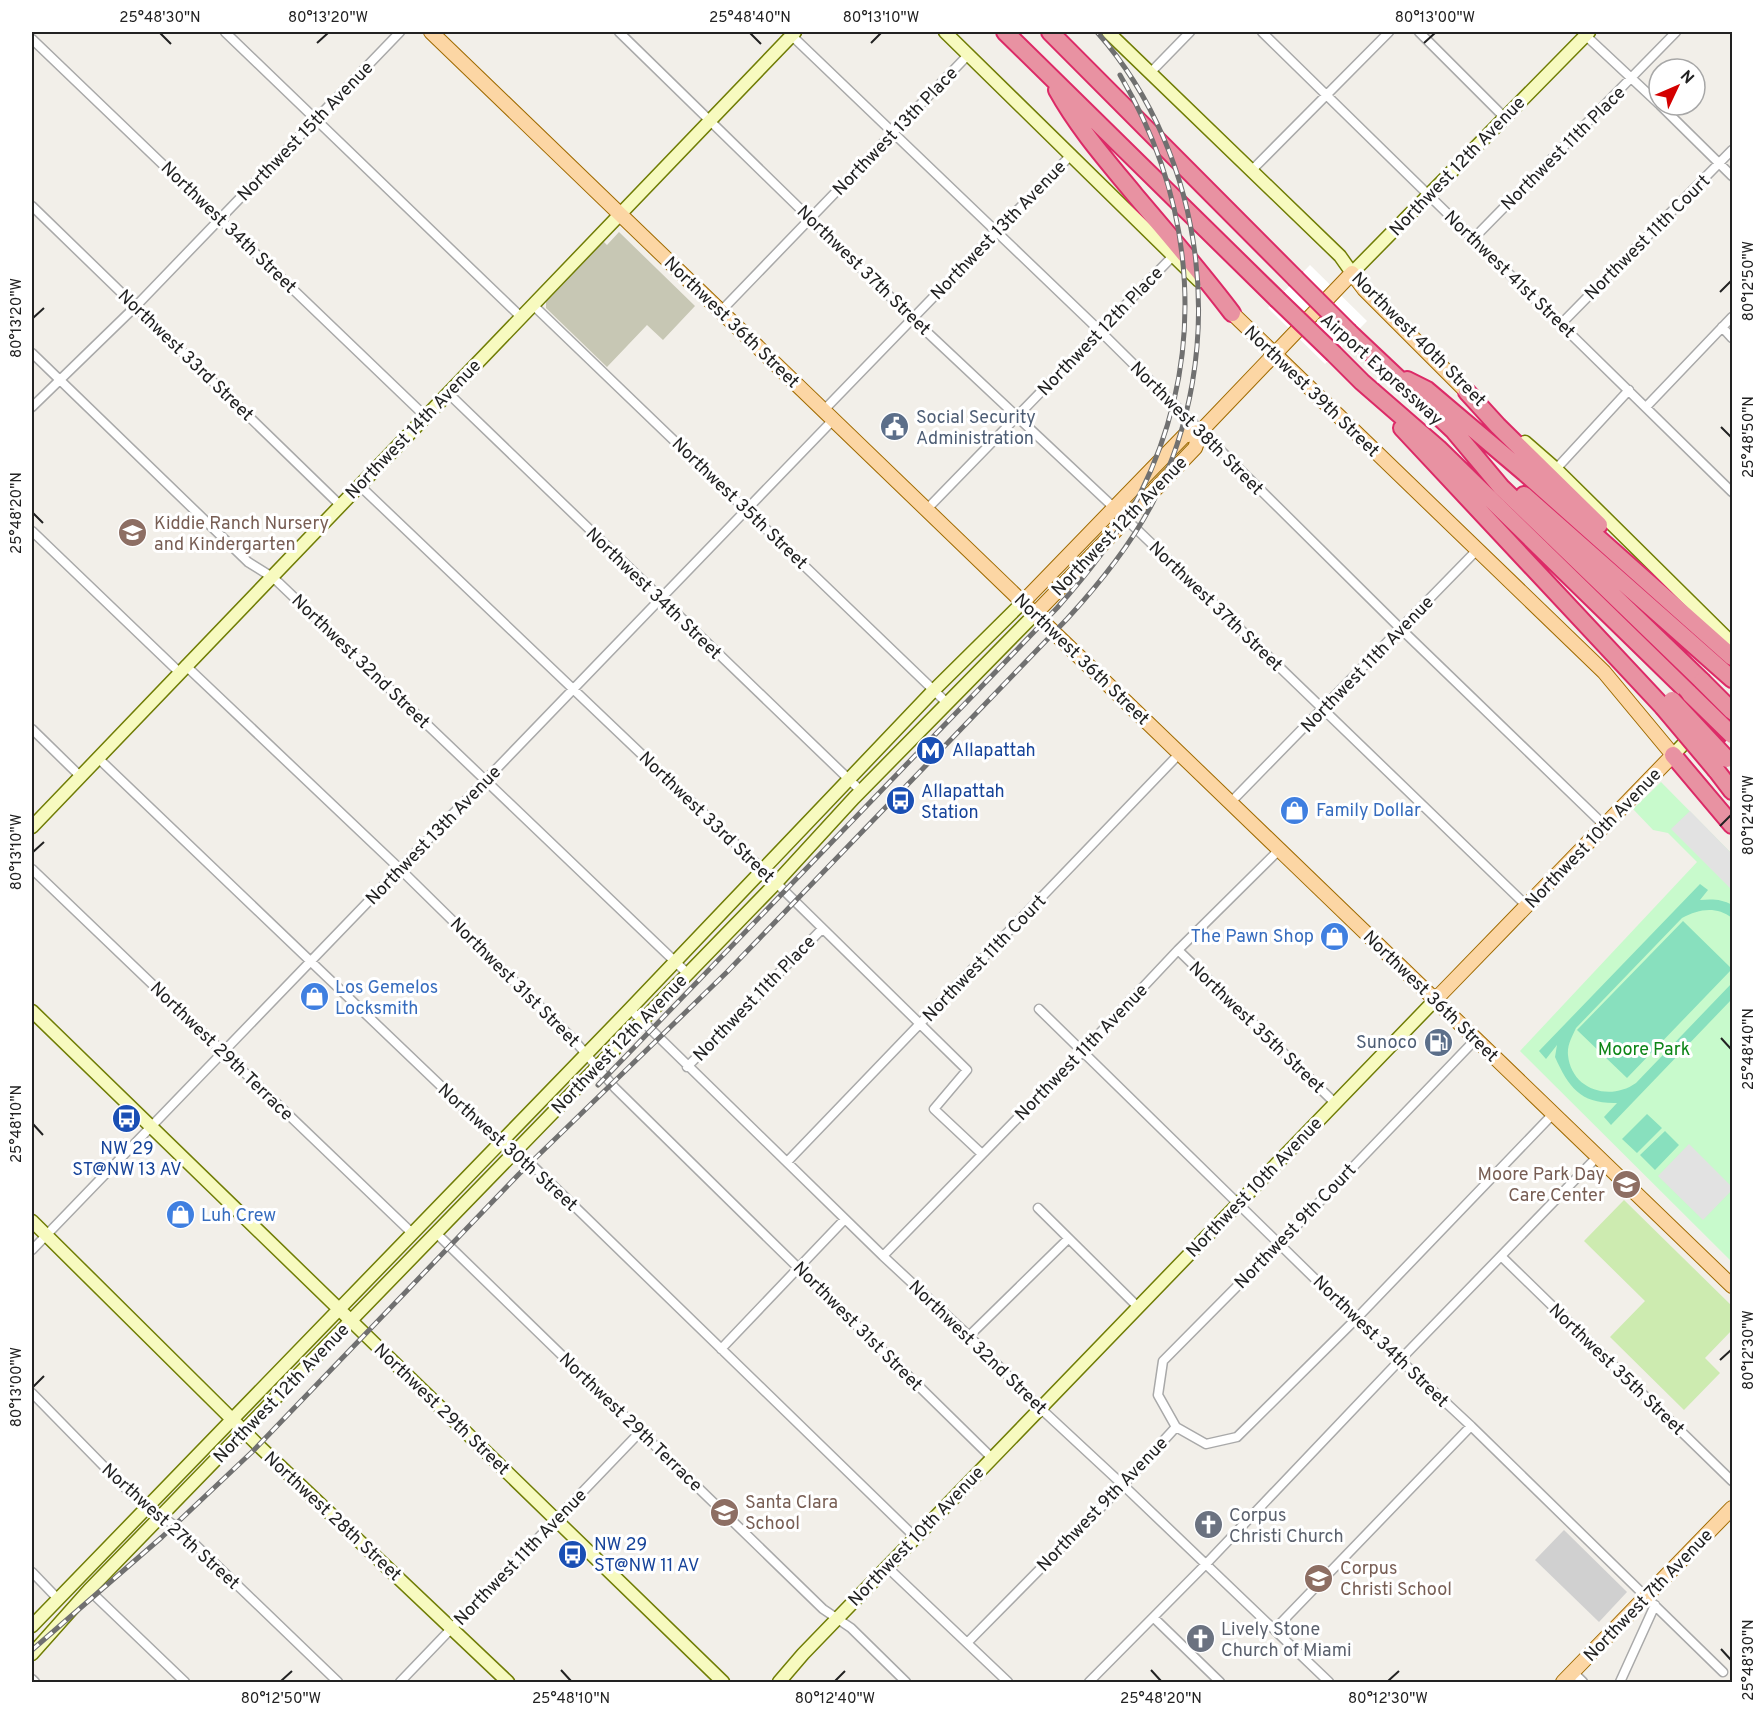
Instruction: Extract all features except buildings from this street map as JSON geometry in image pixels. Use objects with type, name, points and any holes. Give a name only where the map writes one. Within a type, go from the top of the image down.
[{"type":"highway","name":"Airport Expressway","points":[[1005,32],[1362,382],[1438,448],[1732,735]]},
{"type":"highway","name":"Airport Expressway","points":[[1050,32],[1294,278],[1454,431],[1501,487],[1732,711]]},
{"type":"highway","points":[[1048,74],[1070,114],[1232,313]]},
{"type":"highway","points":[[1389,371],[1427,390],[1525,473],[1698,627],[1728,655],[1732,679]]},
{"type":"highway","points":[[1362,382],[1428,458],[1610,651],[1667,703],[1725,764],[1732,791]]},
{"type":"highway","points":[[1467,392],[1698,627]]},
{"type":"highway","points":[[1454,431],[1728,655]]},
{"type":"highway","points":[[1673,755],[1732,825]]},
{"type":"main road","name":"Northwest 36th Street","points":[[431,32],[1732,1286]]},
{"type":"main road","name":"Northwest 39th Street","points":[[945,32],[1072,154],[1173,256],[1604,672],[1673,755]]},
{"type":"main road","name":"Northwest 40th Street","points":[[1108,32],[1340,256],[1364,289],[1467,392],[1556,469],[1728,655]]},
{"type":"main road","name":"Northwest 14th Avenue","points":[[32,827],[792,33]]},
{"type":"main road","name":"Northwest 12th Avenue","points":[[32,1654],[89,1590],[1195,448],[1201,431],[1585,33]]},
{"type":"main road","name":"Northwest 12th Avenue","points":[[32,1626],[502,1142],[934,690],[1184,436],[1201,431]]},
{"type":"main road","name":"Northwest 10th Avenue","points":[[778,1683],[837,1618],[1040,1407],[1732,693]]},
{"type":"main road","name":"Northwest 29th Street","points":[[32,1011],[723,1683]]},
{"type":"main road","points":[[436,1233],[434,1229],[436,1222],[456,1198],[466,1178]]},
{"type":"main road","name":"Northwest 28th Street","points":[[32,1221],[233,1420],[508,1683]]},
{"type":"main road","points":[[387,1283],[393,1267],[411,1247],[413,1234]]},
{"type":"main road","name":"Northwest 7th Avenue","points":[[1573,1679],[1651,1601],[1732,1508]]},
{"type":"street","points":[[225,32],[521,317]]},
{"type":"street","name":"Northwest 15th Avenue","points":[[32,407],[136,306],[400,32]]},
{"type":"street","name":"Northwest 37th Street","points":[[619,32],[912,318],[1125,518],[1527,906]]},
{"type":"street","points":[[1150,73],[1190,32]]},
{"type":"street","name":"Northwest 41st Street","points":[[1262,32],[1328,94],[1732,492]]},
{"type":"street","points":[[1252,170],[1389,32]]},
{"type":"street","points":[[1419,32],[1504,117]]},
{"type":"street","name":"Northwest 11th Place","points":[[1474,238],[1676,32]]},
{"type":"street","name":"Northwest 38th Street","points":[[792,33],[1100,330],[1401,629],[1604,825]]},
{"type":"street","points":[[1585,33],[1647,92]]},
{"type":"street","name":"Northwest 34th Street","points":[[32,39],[425,416]]},
{"type":"street","name":"Northwest 13th Place","points":[[721,311],[969,54]]},
{"type":"street","points":[[1673,117],[1732,176]]},
{"type":"street","name":"Northwest 11th Court","points":[[1562,324],[1732,150]]},
{"type":"street","name":"Northwest 13th Avenue","points":[[32,1250],[747,509],[912,318],[1072,154]]},
{"type":"street","name":"Northwest 33rd Street","points":[[32,206],[340,505]]},
{"type":"street","name":"Northwest 12th Place","points":[[927,509],[1173,256]]},
{"type":"street","name":"Northwest 35th Street","points":[[532,305],[947,703]]},
{"type":"street","points":[[1646,407],[1732,317]]},
{"type":"street","points":[[1722,327],[1732,338]]},
{"type":"street","name":"Northwest 32nd Street","points":[[32,353],[248,562],[272,577],[687,973]]},
{"type":"street","points":[[1556,469],[1629,390]]},
{"type":"street","name":"Northwest 34th Street","points":[[448,393],[861,791]]},
{"type":"street","name":"Northwest 33rd Street","points":[[359,485],[763,870],[968,1070],[934,1109],[982,1154]]},
{"type":"street","name":"Northwest 31st Street","points":[[32,531],[399,868],[586,1054],[615,1088],[992,1458]]},
{"type":"street","name":"Northwest 11th Avenue","points":[[1231,802],[1477,550]]},
{"type":"street","points":[[32,729],[80,776]]},
{"type":"street","name":"Northwest 11th Court","points":[[787,1162],[1180,753]]},
{"type":"street","name":"Northwest 30th Street","points":[[98,758],[488,1131],[532,1166],[916,1538]]},
{"type":"street","name":"Northwest 11th Avenue","points":[[883,1256],[1178,950],[1280,849]]},
{"type":"street","name":"Northwest 29th Terrace","points":[[32,869],[413,1234]]},
{"type":"street","name":"Northwest 11th Place","points":[[687,1066],[822,928]]},
{"type":"street","name":"Northwest 35th Street","points":[[1178,950],[1336,1104]]},
{"type":"street","name":"Northwest 32nd Street","points":[[630,1009],[883,1256],[1329,1683]]},
{"type":"street","name":"Northwest 34th Street","points":[[1039,1009],[1356,1319],[1471,1426],[1723,1672]]},
{"type":"street","name":"Northwest 9th Court","points":[[1176,1427],[1158,1395],[1163,1361],[1476,1040]]},
{"type":"street","name":"Northwest 9th Avenue","points":[[968,1643],[1123,1485],[1176,1427],[1206,1444],[1237,1437],[1356,1319],[1553,1114]]},
{"type":"street","points":[[1089,1683],[1598,1156]]},
{"type":"street","points":[[1038,1208],[1138,1307]]},
{"type":"street","points":[[721,1349],[845,1219]]},
{"type":"street","name":"Northwest 29th Terrace","points":[[436,1233],[823,1609],[851,1628],[906,1683]]},
{"type":"street","points":[[969,1336],[1068,1239]]},
{"type":"street","name":"Northwest 35th Street","points":[[1502,1257],[1732,1481]]},
{"type":"street","name":"Northwest 27th Street","points":[[32,1393],[134,1497],[178,1528],[338,1683]]},
{"type":"street","points":[[1275,1629],[1471,1426]]},
{"type":"street","name":"Northwest 11th Avenue","points":[[400,1683],[640,1432]]},
{"type":"street","points":[[887,1567],[1008,1683]]},
{"type":"street","points":[[32,1572],[58,1599]]},
{"type":"street","points":[[89,1590],[185,1683]]},
{"type":"street","points":[[1620,1683],[1648,1620],[1651,1601]]},
{"type":"street","points":[[1154,1618],[1220,1683]]},
{"type":"street","points":[[32,1679],[35,1683]]},
{"type":"shaded area","points":[[619,232],[695,306],[663,340],[647,325],[607,367],[546,308],[546,302],[548,296],[602,240],[607,245]]},
{"type":"shaded area","points":[[1690,811],[1732,854],[1732,890],[1671,829]]},
{"type":"shaded area","points":[[1689,1144],[1732,1187],[1732,1190],[1703,1220],[1658,1176]]},
{"type":"shaded area","points":[[1564,1530],[1627,1592],[1599,1622],[1535,1560]]},
{"type":"green space","name":"Moore Park","points":[[1661,782],[1732,854],[1732,1262],[1520,1051],[1697,862],[1668,833],[1653,830],[1633,809]]},
{"type":"green space","points":[[1700,884],[1708,890],[1700,900],[1717,900],[1732,905],[1732,918],[1714,910],[1707,910],[1682,918],[1576,1028],[1568,1048],[1571,1067],[1584,1084],[1593,1089],[1614,1091],[1625,1089],[1636,1083],[1732,983],[1732,999],[1611,1125],[1604,1117],[1617,1103],[1594,1101],[1578,1092],[1571,1085],[1555,1057],[1557,1045],[1546,1059],[1539,1051]]},
{"type":"green space","points":[[1683,921],[1732,969],[1627,1078],[1577,1030]]},
{"type":"green space","points":[[1647,1114],[1662,1128],[1637,1153],[1622,1139]]},
{"type":"green space","points":[[1665,1131],[1679,1145],[1655,1170],[1640,1155]]},
{"type":"green space","points":[[1624,1200],[1732,1306],[1732,1330],[1705,1358],[1720,1373],[1684,1410],[1610,1337],[1645,1301],[1584,1241]]},
{"type":"pier","points":[[1310,265],[1367,321],[1325,364],[1268,308]]},
{"type":"railway","points":[[32,1650],[162,1537],[253,1451],[519,1174],[727,972],[1067,619],[1103,577],[1135,533],[1153,502],[1177,444],[1192,383],[1198,321],[1195,258],[1184,197],[1163,138],[1134,82],[1097,32]]},
{"type":"railway","points":[[598,1085],[1057,608],[1102,554],[1140,494],[1162,442],[1176,389],[1184,335],[1184,282],[1178,229],[1165,176],[1146,125],[1120,75]]},
{"type":"place","name":"Social Security Administration","points":[[895,427]]},
{"type":"place","name":"Kiddie Ranch Nursery and Kindergarten","points":[[133,533]]},
{"type":"place","name":"Allapattah","points":[[931,750]]},
{"type":"place","name":"Allapattah Station","points":[[900,801]]},
{"type":"place","name":"Family Dollar","points":[[1295,810]]},
{"type":"place","name":"The Pawn Shop","points":[[1335,936]]},
{"type":"place","name":"Los Gemelos Locksmith","points":[[314,997]]},
{"type":"place","name":"Sunoco","points":[[1438,1042]]},
{"type":"place","name":"NW 29 ST@NW 13 AV","points":[[127,1119]]},
{"type":"place","name":"Moore Park Day Care Center","points":[[1626,1184]]},
{"type":"place","name":"Luh Crew","points":[[180,1215]]},
{"type":"place","name":"Santa Clara School","points":[[724,1512]]},
{"type":"place","name":"Corpus Christi Church","points":[[1208,1525]]},
{"type":"place","name":"NW 29 ST@NW 11 AV","points":[[573,1554]]},
{"type":"place","name":"Corpus Christi School","points":[[1319,1578]]},
{"type":"place","name":"Lively Stone Church of Miami","points":[[1200,1639]]}]
